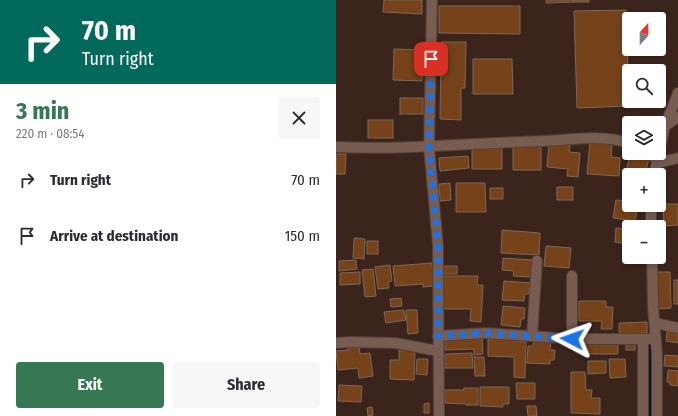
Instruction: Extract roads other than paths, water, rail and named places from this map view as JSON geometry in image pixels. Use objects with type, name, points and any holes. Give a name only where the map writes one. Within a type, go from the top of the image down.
[{"type":"street","points":[[432,0],[429,147],[438,246],[439,416]]},
{"type":"street","points":[[666,123],[678,93]]},
{"type":"street","points":[[666,125],[678,117]]},
{"type":"street","points":[[336,147],[429,147],[602,138],[622,141]]},
{"type":"street","points":[[656,168],[657,161],[678,158]]},
{"type":"street","points":[[532,336],[537,261]]},
{"type":"street","points":[[652,264],[653,307],[656,339],[657,416]]},
{"type":"street","points":[[572,276],[572,339]]},
{"type":"street","points":[[655,323],[678,328]]},
{"type":"street","points":[[438,336],[485,333],[572,339],[656,339]]},
{"type":"street","points":[[643,339],[644,416]]},
{"type":"street","points":[[336,344],[350,342],[395,343],[438,351]]},
{"type":"waterway","points":[[651,345],[651,416]]}]
